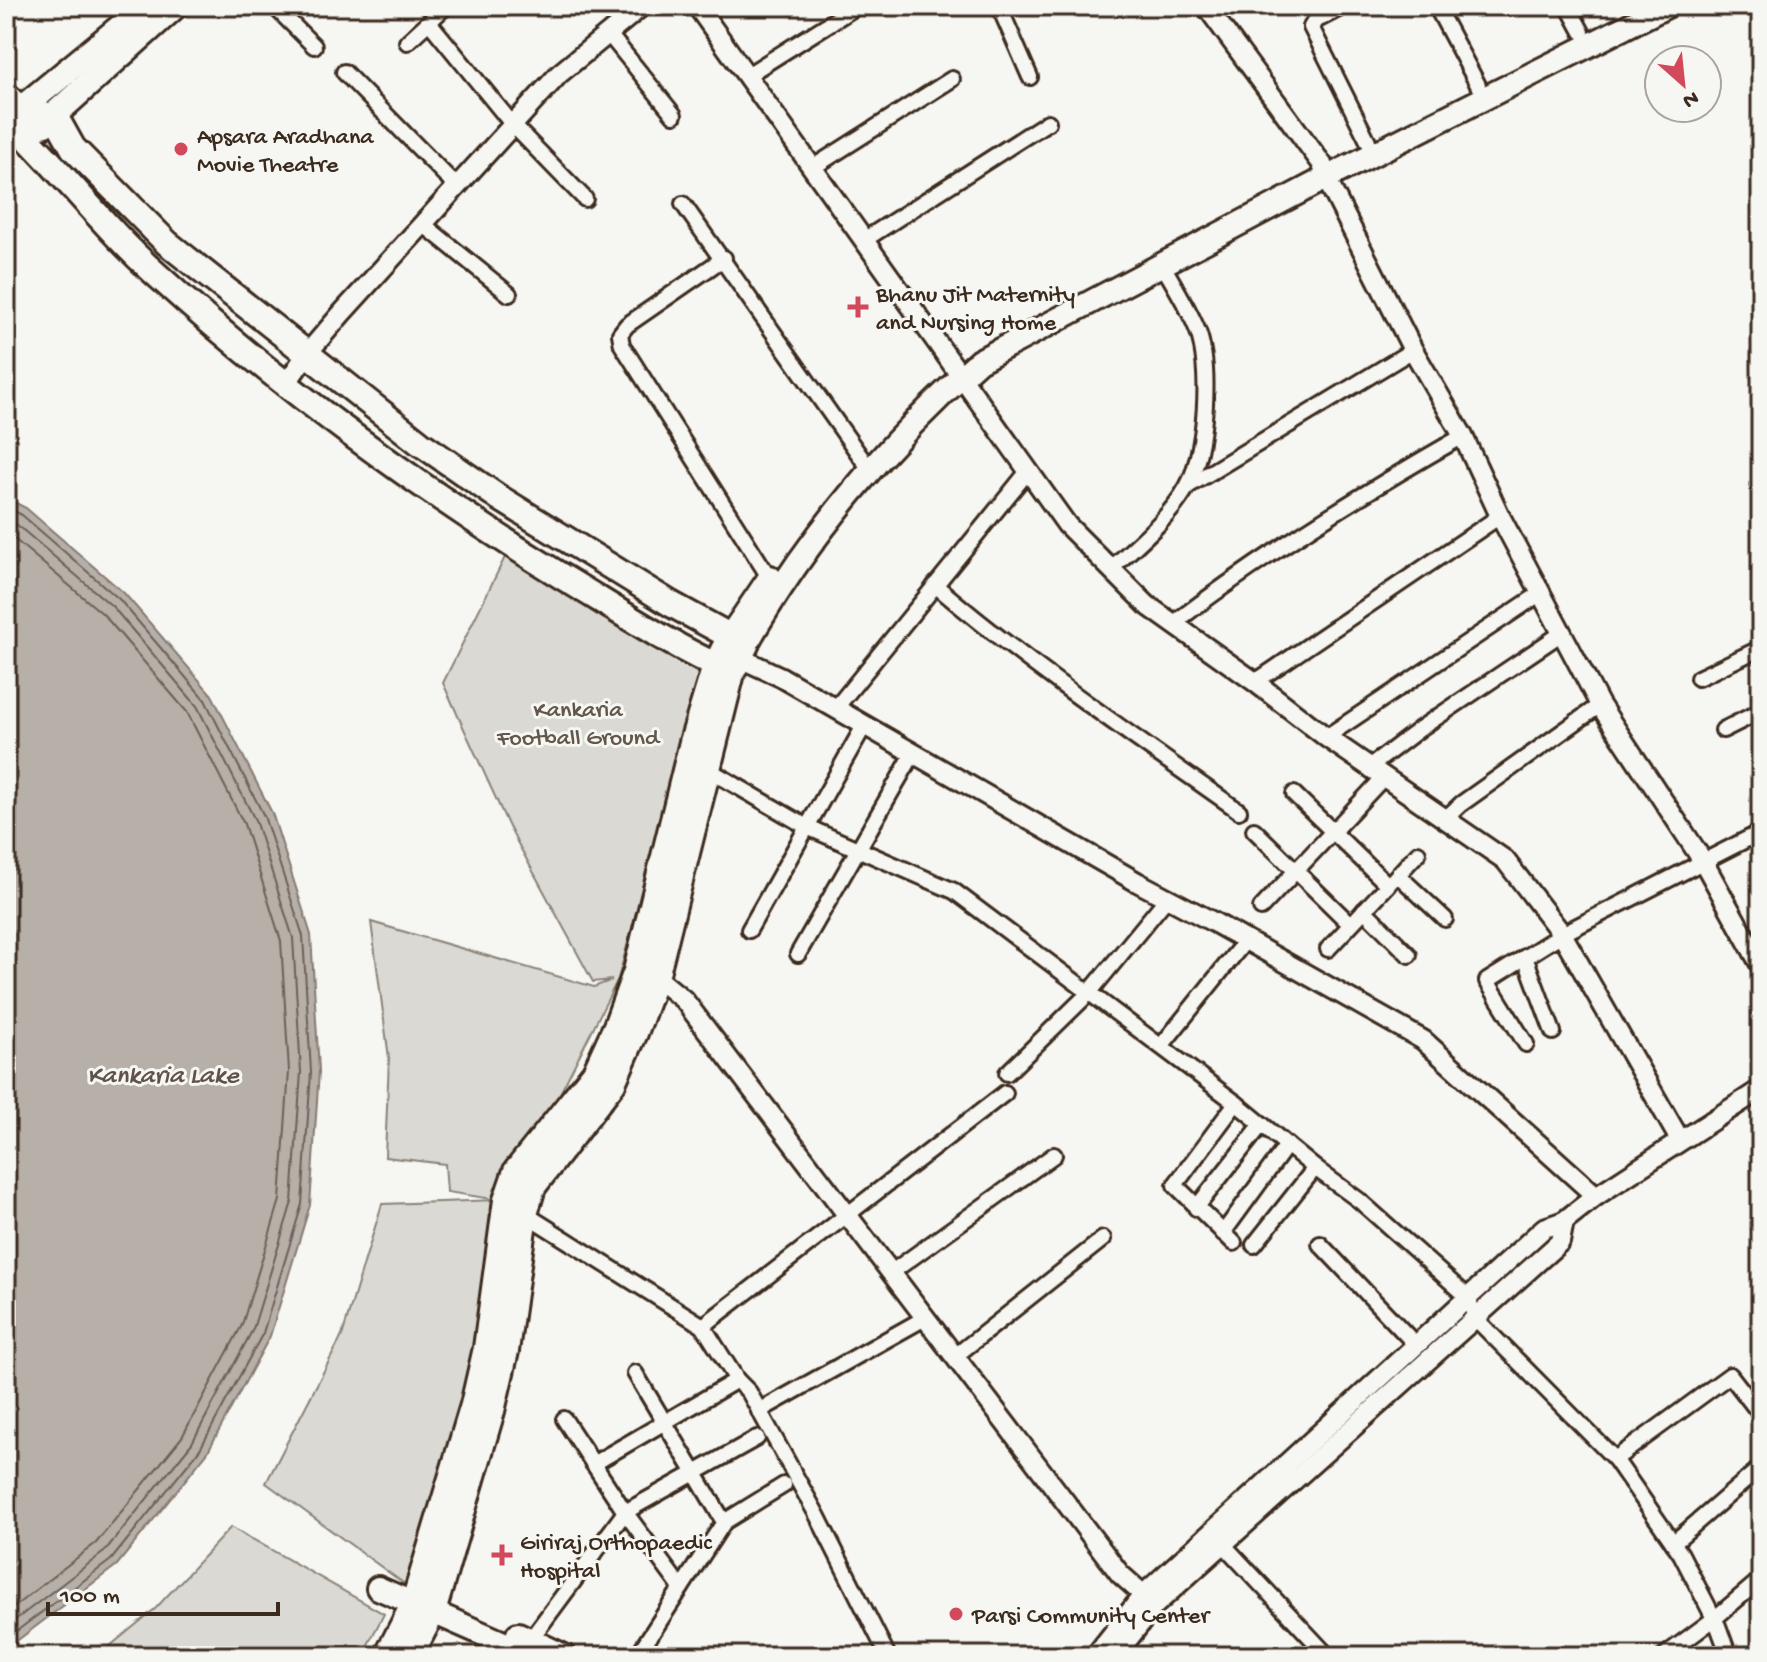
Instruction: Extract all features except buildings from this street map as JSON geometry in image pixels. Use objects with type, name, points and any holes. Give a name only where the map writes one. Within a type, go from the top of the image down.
[{"type":"main road","points":[[10,110],[146,6]]},
{"type":"main road","points":[[29,139],[175,6]]},
{"type":"main road","points":[[646,974],[692,742],[769,577],[822,506],[927,387],[1162,264],[1324,171],[1368,141],[1633,6]]},
{"type":"main road","points":[[410,1656],[486,1348],[515,1207],[516,1171],[595,1072],[646,974],[706,768],[733,655],[833,515],[937,397],[970,349],[1324,171],[1667,6]]},
{"type":"main road","points":[[10,110],[31,118],[54,114]]},
{"type":"main road","points":[[10,110],[29,139],[155,274],[286,384],[399,471],[481,527],[610,606],[733,655]]},
{"type":"main road","points":[[54,114],[73,148],[167,243],[306,355],[420,443],[498,497],[671,604],[733,655]]},
{"type":"main road","points":[[378,1588],[425,1603],[531,1648],[564,1656]]},
{"type":"main road","points":[[387,1656],[425,1603]]},
{"type":"street","points":[[274,6],[314,46]]},
{"type":"street","points":[[286,384],[306,355],[559,74],[642,6]]},
{"type":"street","points":[[697,6],[1067,525],[1147,605],[1326,737],[1505,860],[1562,934],[1680,1140]]},
{"type":"street","points":[[746,76],[857,6]]},
{"type":"street","points":[[999,6],[1030,77]]},
{"type":"street","points":[[1206,6],[1324,171],[1413,350],[1463,436],[1500,516],[1600,705],[1703,861],[1761,966]]},
{"type":"street","points":[[1344,6],[1315,21],[1311,27],[1368,141]]},
{"type":"street","points":[[1436,6],[1478,85]]},
{"type":"street","points":[[1568,6],[1582,32]]},
{"type":"street","points":[[407,42],[445,7]]},
{"type":"street","points":[[429,22],[513,125],[585,199]]},
{"type":"street","points":[[608,33],[674,115]]},
{"type":"street","points":[[344,72],[456,186]]},
{"type":"street","points":[[812,168],[952,79]]},
{"type":"street","points":[[864,240],[1048,122]]},
{"type":"street","points":[[683,204],[724,258],[863,460]]},
{"type":"street","points":[[423,224],[509,294]]},
{"type":"street","points":[[724,258],[627,325],[620,334],[622,345],[769,577]]},
{"type":"street","points":[[1162,264],[1198,330],[1205,355],[1205,409],[1188,486]]},
{"type":"street","points":[[1111,569],[1165,516],[1188,486],[1413,350]]},
{"type":"street","points":[[1174,623],[1279,547],[1365,492],[1463,436]]},
{"type":"street","points":[[835,709],[1029,470]]},
{"type":"street","points":[[1255,682],[1500,516]]},
{"type":"street","points":[[935,585],[1058,683],[1239,811]]},
{"type":"street","points":[[1326,737],[1541,593]]},
{"type":"street","points":[[1261,908],[1334,831],[1378,771],[1421,728],[1562,633]]},
{"type":"street","points":[[1698,678],[1761,648]]},
{"type":"street","points":[[733,655],[781,677],[1423,1040],[1596,1196]]},
{"type":"street","points":[[1445,819],[1461,804],[1600,705]]},
{"type":"street","points":[[1723,730],[1761,711]]},
{"type":"street","points":[[749,930],[864,726]]},
{"type":"street","points":[[798,954],[913,754]]},
{"type":"street","points":[[706,768],[807,827],[954,891],[1162,1045],[1360,1201],[1468,1297],[1475,1318],[1615,1459],[1673,1543],[1714,1619],[1729,1656]]},
{"type":"street","points":[[1294,794],[1393,880],[1445,919]]},
{"type":"street","points":[[1254,830],[1350,924]]},
{"type":"street","points":[[1526,1044],[1487,981],[1562,934],[1761,832]]},
{"type":"street","points":[[1328,949],[1418,853]]},
{"type":"street","points":[[1007,1073],[1089,993],[1167,898]]},
{"type":"street","points":[[1364,910],[1409,955]]},
{"type":"street","points":[[1162,1045],[1246,940]]},
{"type":"street","points":[[1525,957],[1553,1032]]},
{"type":"street","points":[[646,974],[684,1000],[1120,1574],[1149,1600]]},
{"type":"street","points":[[1095,1656],[1149,1600],[1416,1345],[1544,1228],[1564,1221],[1596,1196],[1761,1089]]},
{"type":"street","points":[[703,1326],[1005,1093]]},
{"type":"street","points":[[1236,1103],[1175,1185],[1228,1238],[1287,1145]]},
{"type":"street","points":[[1196,1208],[1262,1124]]},
{"type":"street","points":[[892,1272],[1054,1155]]},
{"type":"street","points":[[1254,1245],[1315,1168]]},
{"type":"street","points":[[515,1207],[703,1326],[737,1380],[749,1392],[817,1515],[888,1656]]},
{"type":"street","points":[[1115,1656],[1149,1600],[1222,1543],[1560,1242],[1564,1221]]},
{"type":"street","points":[[954,1357],[1103,1239]]},
{"type":"street","points":[[1320,1244],[1416,1345]]},
{"type":"street","points":[[759,1411],[925,1318]]},
{"type":"street","points":[[635,1373],[724,1522]]},
{"type":"street","points":[[1615,1459],[1730,1375],[1761,1415]]},
{"type":"street","points":[[593,1464],[737,1380]]},
{"type":"street","points":[[564,1419],[625,1512],[681,1588]]},
{"type":"street","points":[[531,1648],[625,1512],[757,1438]]},
{"type":"street","points":[[1673,1543],[1761,1467]]},
{"type":"street","points":[[637,1656],[724,1522],[784,1485]]},
{"type":"street","points":[[1222,1543],[1328,1656]]},
{"type":"street","points":[[1664,1656],[1761,1579]]},
{"type":"green space","name":"Kankaria Football Ground","points":[[505,557],[542,576],[701,675],[618,979],[506,1200],[417,1593],[266,1483],[342,1336],[382,1204],[499,1200],[447,1192],[445,1164],[385,1157],[389,1058],[371,922],[594,987],[612,980],[593,982],[509,827],[443,683]]},
{"type":"green space","points":[[231,1527],[384,1614],[362,1656],[98,1656],[156,1608]]},
{"type":"water","name":"Kankaria Lake","points":[[6,498],[26,508],[124,593],[212,695],[272,813],[311,935],[319,1071],[310,1205],[270,1336],[207,1453],[117,1565],[6,1649]]},
{"type":"place","name":"Apsara Aradhana Movie Theatre","points":[[181,149]]},
{"type":"place","name":"Bhanu Jit Maternity and Nursing Home","points":[[858,307]]},
{"type":"place","name":"Giriraj Orthopaedic Hospital","points":[[502,1555]]},
{"type":"place","name":"Parsi Community Center","points":[[956,1614]]}]
